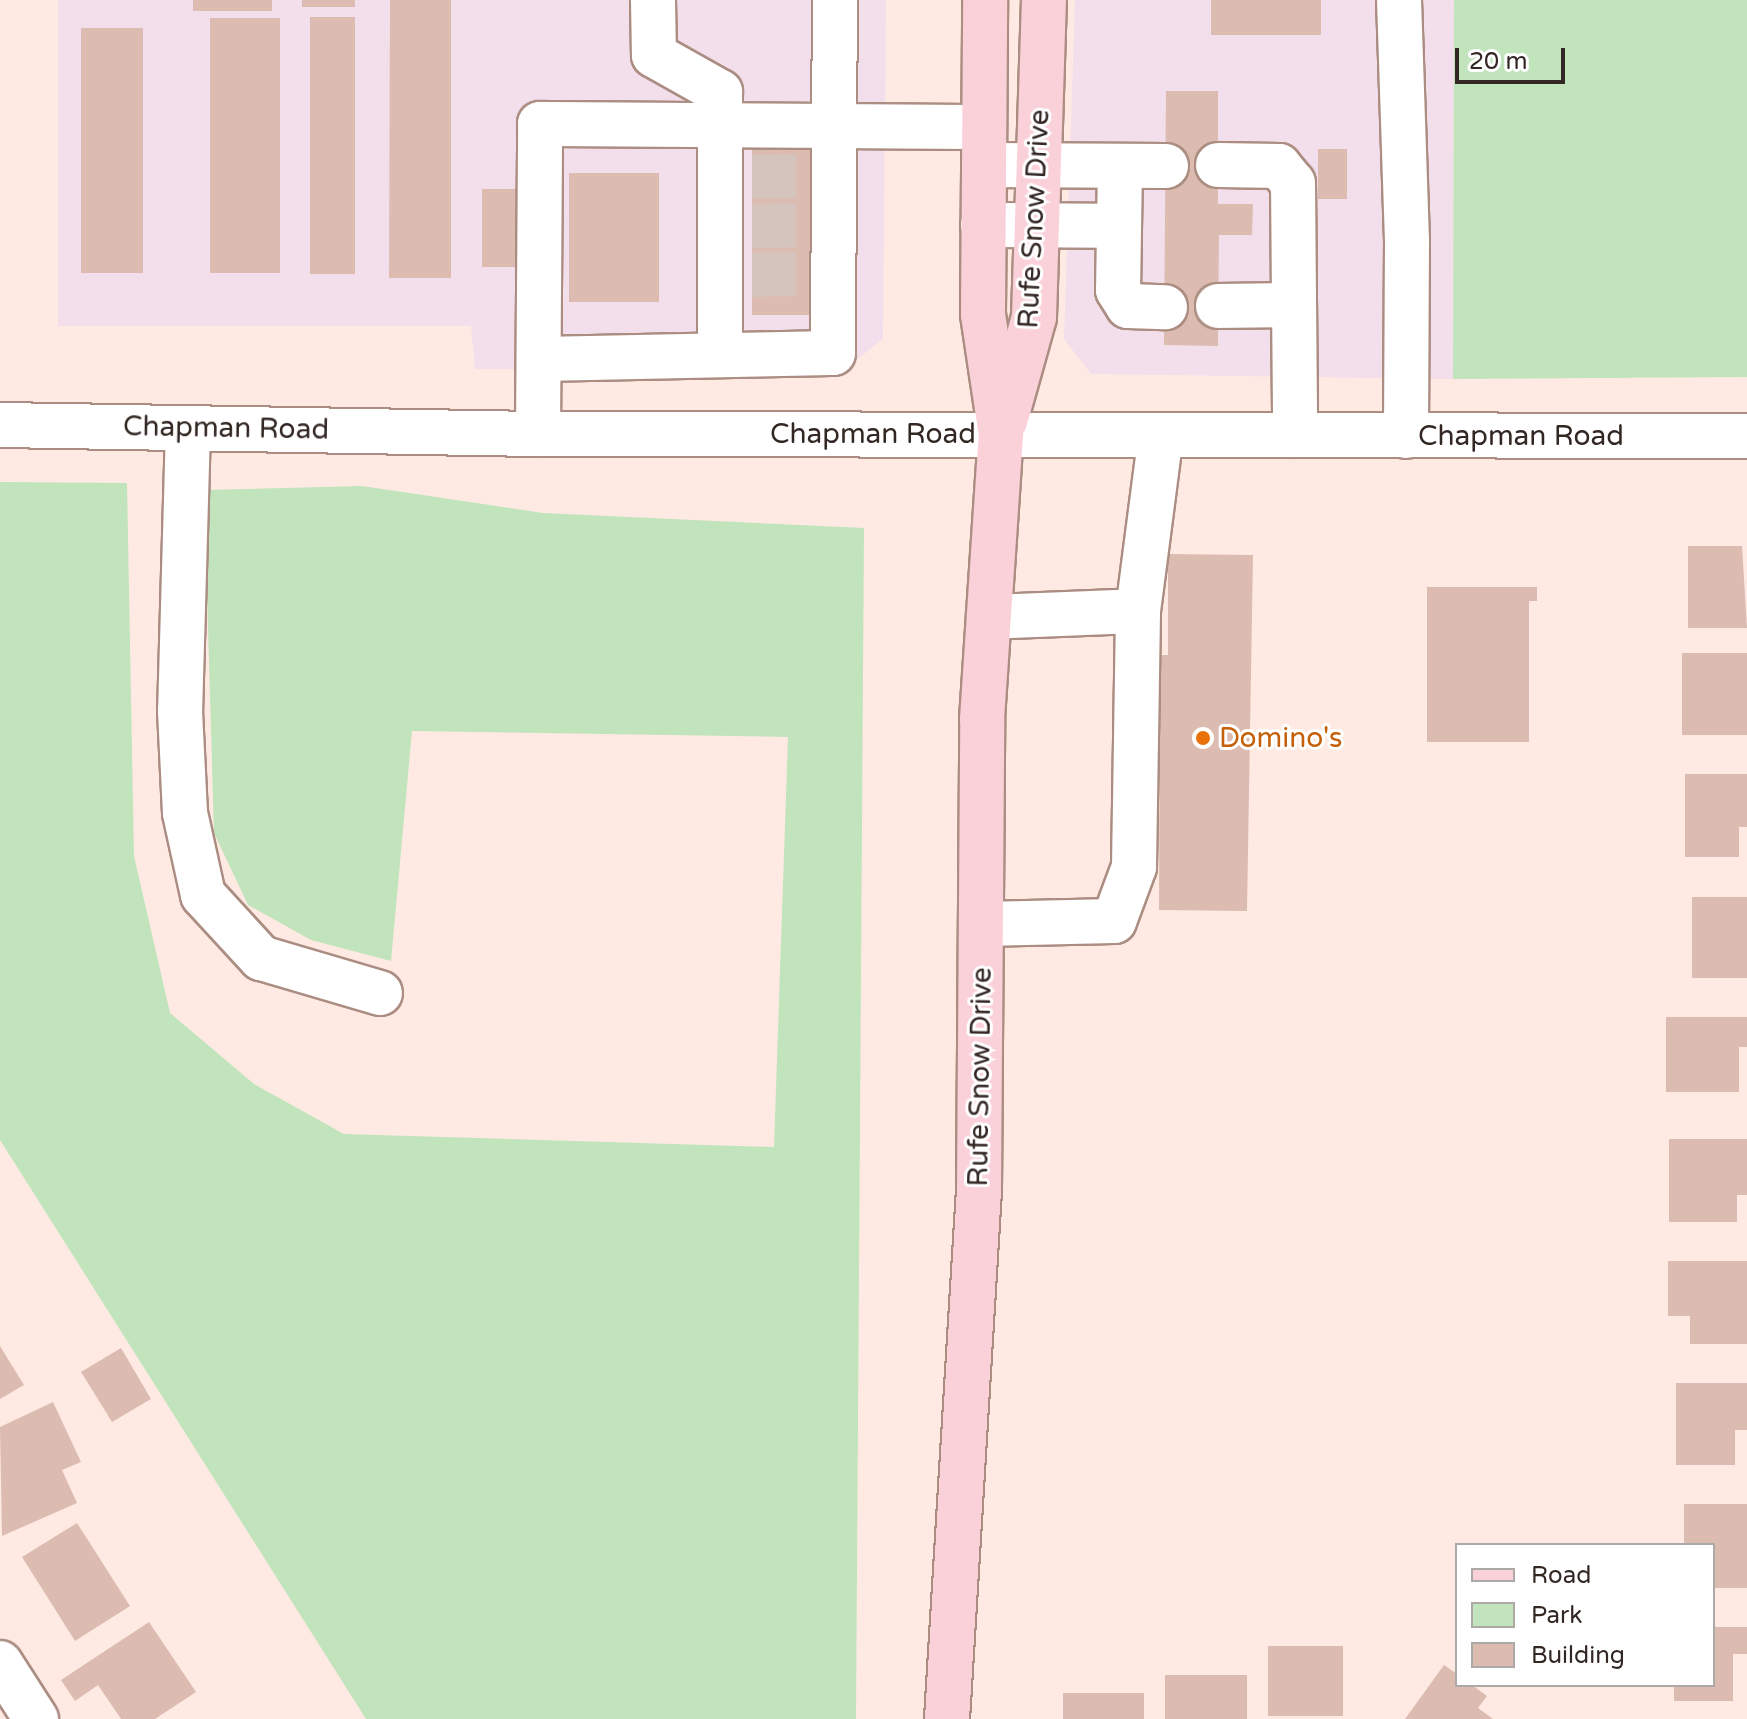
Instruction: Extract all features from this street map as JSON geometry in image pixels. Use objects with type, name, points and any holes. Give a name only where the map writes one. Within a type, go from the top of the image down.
[{"type":"main road","name":"Rufe Snow Drive","points":[[985,0],[983,314],[1001,435]]},
{"type":"main road","name":"Rufe Snow Drive","points":[[947,1719],[979,1189],[982,719],[1001,435],[1034,317],[1044,0]]},
{"type":"street","points":[[653,0],[654,55],[720,92],[723,127],[737,177],[736,275],[720,353]]},
{"type":"street","points":[[539,359],[833,353],[825,273],[825,176],[834,126],[835,0]]},
{"type":"street","points":[[1399,0],[1407,210],[1406,436]]},
{"type":"street","points":[[538,434],[540,124],[834,126],[984,146],[1038,166],[1166,166]]},
{"type":"street","points":[[1218,165],[1279,166],[1293,183],[1295,435]]},
{"type":"street","points":[[1120,166],[1118,290],[1128,306],[1165,307]]},
{"type":"street","points":[[983,225],[1119,226]]},
{"type":"street","points":[[1218,306],[1293,305]]},
{"type":"street","name":"Chapman Road","points":[[0,425],[538,434],[1747,436]]},
{"type":"street","points":[[188,428],[180,711],[185,813],[203,895],[261,958],[380,993]]},
{"type":"street","points":[[982,924],[1114,921],[1134,867],[1138,611],[1161,435]]},
{"type":"street","points":[[989,617],[1138,611]]},
{"type":"street","points":[[0,1663],[36,1719]]},
{"type":"shaded area","points":[[58,0],[886,0],[883,339],[842,371],[475,369],[471,326],[58,326]]},
{"type":"shaded area","points":[[1075,0],[1454,0],[1453,379],[1091,374],[1064,339]]},
{"type":"green space","points":[[1454,0],[1747,0],[1747,377],[1453,379]]},
{"type":"green space","points":[[0,482],[127,483],[134,856],[170,1013],[254,1084],[344,1134],[774,1147],[788,737],[412,731],[391,961],[311,940],[248,905],[214,833],[204,490],[362,486],[543,513],[864,528],[856,1719],[366,1719],[0,1140]]},
{"type":"building","points":[[193,0],[272,0],[272,11],[193,11]]},
{"type":"building","points":[[302,0],[355,0],[355,7],[302,7]]},
{"type":"building","points":[[390,0],[451,0],[451,278],[389,278]]},
{"type":"building","points":[[1211,0],[1321,0],[1321,35],[1211,35]]},
{"type":"building","points":[[310,17],[355,17],[355,274],[310,274]]},
{"type":"building","points":[[210,18],[280,18],[280,273],[210,273]]},
{"type":"building","points":[[81,28],[143,28],[143,273],[81,273]]},
{"type":"building","points":[[1166,91],[1218,91],[1218,204],[1253,204],[1252,235],[1219,235],[1218,346],[1164,345]]},
{"type":"building","points":[[752,138],[817,138],[817,315],[752,315]]},
{"type":"building","points":[[1318,149],[1347,149],[1347,199],[1318,199]]},
{"type":"building","points":[[569,173],[659,173],[659,302],[569,302]]},
{"type":"building","points":[[482,189],[524,189],[524,267],[482,267]]},
{"type":"building","points":[[1688,546],[1742,546],[1747,628],[1688,628]]},
{"type":"building","points":[[1168,554],[1253,555],[1247,911],[1159,910],[1160,655],[1168,655]]},
{"type":"building","points":[[1427,587],[1537,587],[1537,601],[1529,601],[1529,742],[1427,742]]},
{"type":"building","points":[[1682,653],[1747,653],[1747,735],[1682,735]]},
{"type":"building","points":[[1685,774],[1747,774],[1747,827],[1739,827],[1739,857],[1685,857]]},
{"type":"building","points":[[1692,897],[1747,897],[1747,978],[1692,978]]},
{"type":"building","points":[[1666,1017],[1747,1017],[1747,1047],[1739,1047],[1739,1092],[1666,1092]]},
{"type":"building","points":[[1669,1139],[1747,1139],[1747,1195],[1737,1195],[1737,1222],[1669,1222]]},
{"type":"building","points":[[1668,1261],[1747,1261],[1747,1344],[1690,1344],[1690,1316],[1668,1316]]},
{"type":"building","points":[[0,1346],[24,1385],[0,1399]]},
{"type":"building","points":[[121,1348],[151,1399],[112,1422],[81,1372]]},
{"type":"building","points":[[1676,1383],[1747,1383],[1747,1430],[1735,1430],[1735,1465],[1676,1465]]},
{"type":"building","points":[[53,1402],[81,1462],[62,1470],[77,1503],[2,1536],[0,1427]]},
{"type":"building","points":[[1684,1504],[1747,1504],[1747,1588],[1715,1588],[1715,1543],[1684,1543]]},
{"type":"building","points":[[77,1523],[130,1606],[75,1641],[22,1557]]},
{"type":"building","points":[[149,1622],[196,1692],[155,1719],[121,1719],[98,1685],[75,1701],[61,1680]]},
{"type":"building","points":[[1715,1627],[1747,1627],[1747,1654],[1733,1654],[1733,1701],[1674,1701],[1674,1687],[1715,1687]]},
{"type":"building","points":[[1268,1646],[1343,1646],[1343,1716],[1268,1716]]},
{"type":"building","points":[[1444,1665],[1455,1673],[1455,1687],[1475,1687],[1487,1696],[1478,1708],[1493,1719],[1405,1719]]},
{"type":"building","points":[[1165,1675],[1247,1675],[1247,1719],[1165,1719]]},
{"type":"building","points":[[1063,1693],[1144,1693],[1144,1719],[1063,1719]]},
{"type":"tunnel","points":[[752,177],[817,176]]},
{"type":"tunnel","points":[[752,226],[817,225]]},
{"type":"tunnel","points":[[752,275],[817,274]]},
{"type":"place","name":"Domino's","points":[[1203,738]]}]
